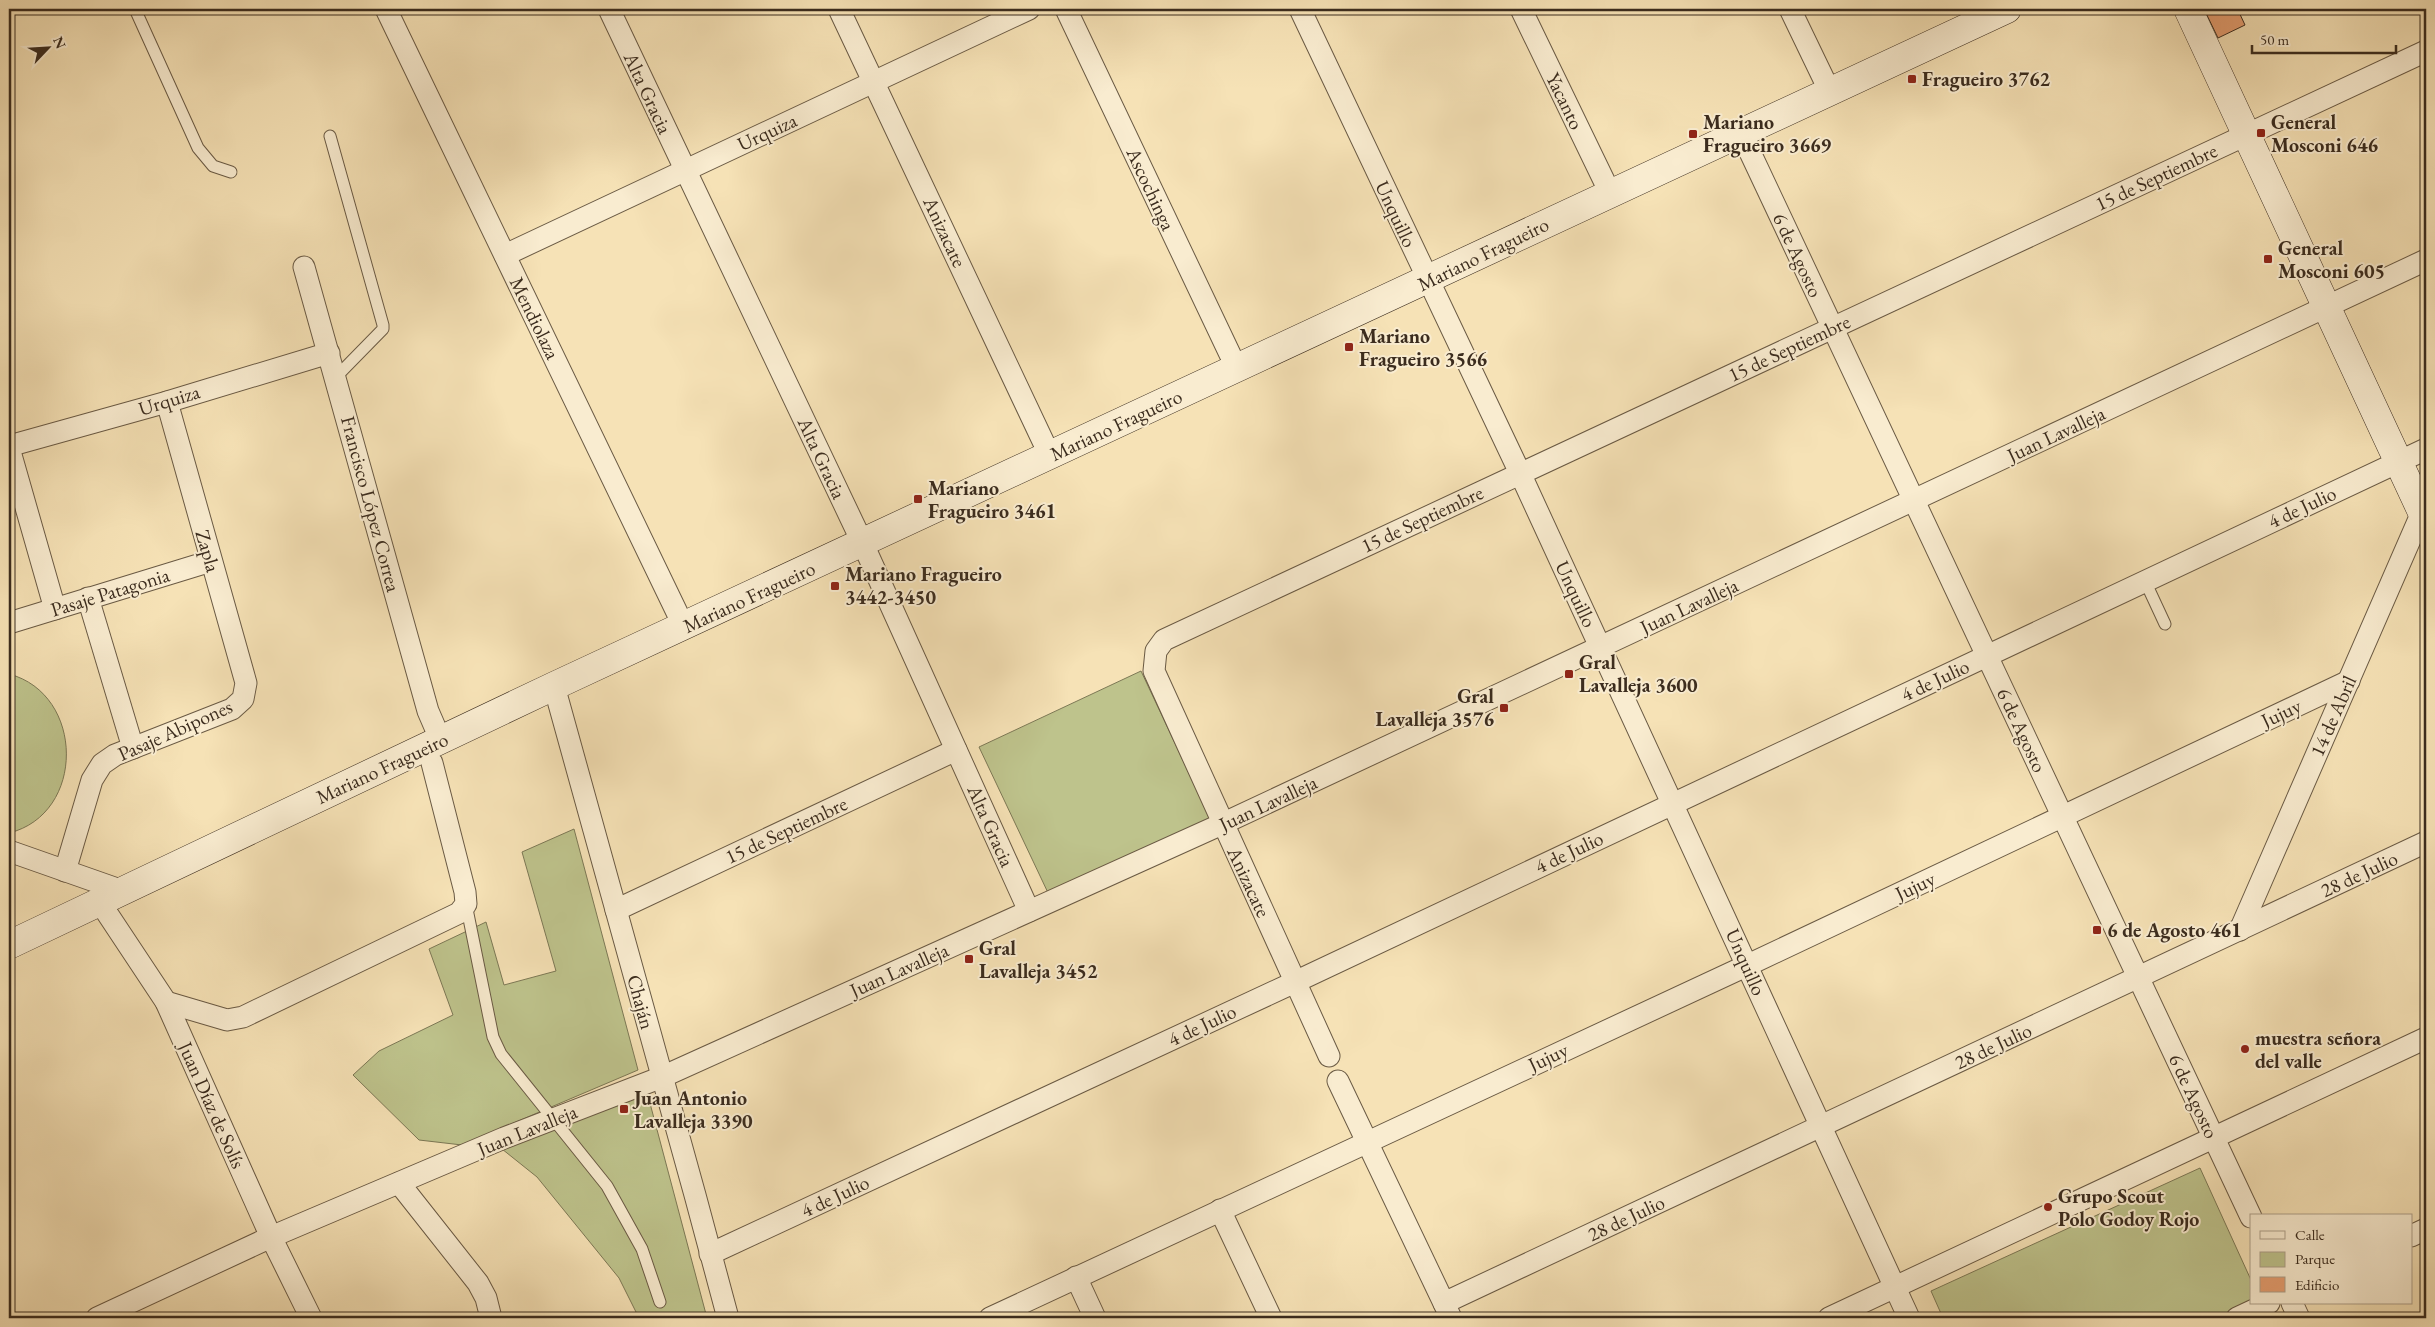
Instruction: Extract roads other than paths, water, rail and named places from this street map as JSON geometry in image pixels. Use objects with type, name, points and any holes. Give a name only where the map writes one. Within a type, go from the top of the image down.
[{"type":"main road","name":"Mariano Fragueiro","points":[[9,945],[109,896],[436,752],[554,686],[863,544],[1427,281],[1610,193],[2007,9]]},
{"type":"main road","points":[[2188,9],[2399,462],[2425,512]]},
{"type":"street","name":"Mendiolaza","points":[[386,9],[684,627]]},
{"type":"street","name":"Alta Gracia","points":[[609,9],[863,544],[1029,911]]},
{"type":"street","name":"Anizacate","points":[[839,9],[1050,456]]},
{"type":"street","name":"Urquiza","points":[[505,255],[1028,9]]},
{"type":"street","name":"Ascochinga","points":[[1066,9],[1237,369]]},
{"type":"street","name":"Unquillo","points":[[1300,9],[1674,803],[1820,1128],[1909,1318]]},
{"type":"street","name":"Yacanto","points":[[1521,9],[1610,193]]},
{"type":"street","points":[[1790,9],[1830,92]]},
{"type":"street","name":"15 de Septiembre","points":[[1156,650],[1164,640],[2426,51]]},
{"type":"street","name":"6 de Agosto","points":[[1741,133],[2250,1215]]},
{"type":"street","name":"Juan Lavalleja","points":[[97,1318],[271,1237],[554,1119],[662,1077],[1222,824],[2426,260]]},
{"type":"street","name":"Francisco López Correa","points":[[304,267],[428,711],[466,904]]},
{"type":"street","name":"Urquiza","points":[[9,447],[329,353]]},
{"type":"street","name":"Zapla","points":[[167,402],[246,683],[243,699]]},
{"type":"street","points":[[9,447],[55,609]]},
{"type":"street","name":"4 de Julio","points":[[710,1254],[1295,982],[2426,449]]},
{"type":"street","name":"14 de Abril","points":[[2240,930],[2425,512]]},
{"type":"street","name":"Pasaje Patagonia","points":[[9,623],[211,561]]},
{"type":"street","points":[[88,598],[133,748]]},
{"type":"street","name":"Anizacate","points":[[1156,650],[1154,671],[1329,1056]]},
{"type":"street","name":"Jujuy","points":[[990,1318],[1748,965],[2349,681]]},
{"type":"street","name":"Chaján","points":[[554,686],[728,1318]]},
{"type":"street","name":"Pasaje Abipones","points":[[64,871],[92,780],[102,764],[133,748],[232,709],[243,699]]},
{"type":"street","name":"15 de Septiembre","points":[[616,910],[956,750]]},
{"type":"street","name":"28 de Julio","points":[[1447,1311],[1559,1250],[2426,842]]},
{"type":"street","points":[[9,851],[64,871],[109,896]]},
{"type":"street","name":"Juan Díaz de Solís","points":[[109,896],[166,1002],[271,1237],[311,1318]]},
{"type":"street","points":[[166,1002],[227,1020],[243,1017],[459,913],[466,904]]},
{"type":"street","points":[[1829,1318],[2426,1038]]},
{"type":"street","points":[[1338,1081],[1447,1311]]},
{"type":"street","points":[[398,1183],[478,1283],[486,1298],[491,1318]]},
{"type":"street","points":[[1220,1210],[1270,1318]]},
{"type":"street","points":[[2412,1236],[2426,1229]]},
{"type":"street","points":[[1076,1277],[1095,1318]]},
{"type":"street","points":[[2237,1318],[2267,1304]]},
{"type":"street","points":[[2292,1304],[2299,1318]]},
{"type":"lane","points":[[135,9],[198,148],[213,166],[231,172]]},
{"type":"lane","points":[[330,136],[383,325],[383,329],[336,377]]},
{"type":"lane","points":[[2145,581],[2165,624]]},
{"type":"lane","points":[[466,904],[493,1036],[501,1054],[607,1186],[642,1249],[660,1302]]},
{"type":"place","name":"Fragueiro 3762","points":[[1912,79]]},
{"type":"place","name":"General Mosconi 646","points":[[2261,133]]},
{"type":"place","name":"Mariano Fragueiro 3669","points":[[1693,134]]},
{"type":"place","name":"General Mosconi 605","points":[[2268,259]]},
{"type":"place","name":"Mariano Fragueiro 3566","points":[[1349,347]]},
{"type":"place","name":"Mariano Fragueiro 3461","points":[[918,499]]},
{"type":"place","name":"Mariano Fragueiro 3442-3450","points":[[835,586]]},
{"type":"place","name":"Gral Lavalleja 3600","points":[[1569,674]]},
{"type":"place","name":"Gral Lavalleja 3576","points":[[1504,708]]},
{"type":"place","name":"6 de Agosto 461","points":[[2097,930]]},
{"type":"place","name":"Gral Lavalleja 3452","points":[[969,959]]},
{"type":"place","name":"muestra señora del valle","points":[[2245,1049]]},
{"type":"place","name":"Juan Antonio Lavalleja 3390","points":[[624,1109]]},
{"type":"place","name":"Grupo Scout Polo Godoy Rojo","points":[[2048,1207]]}]
